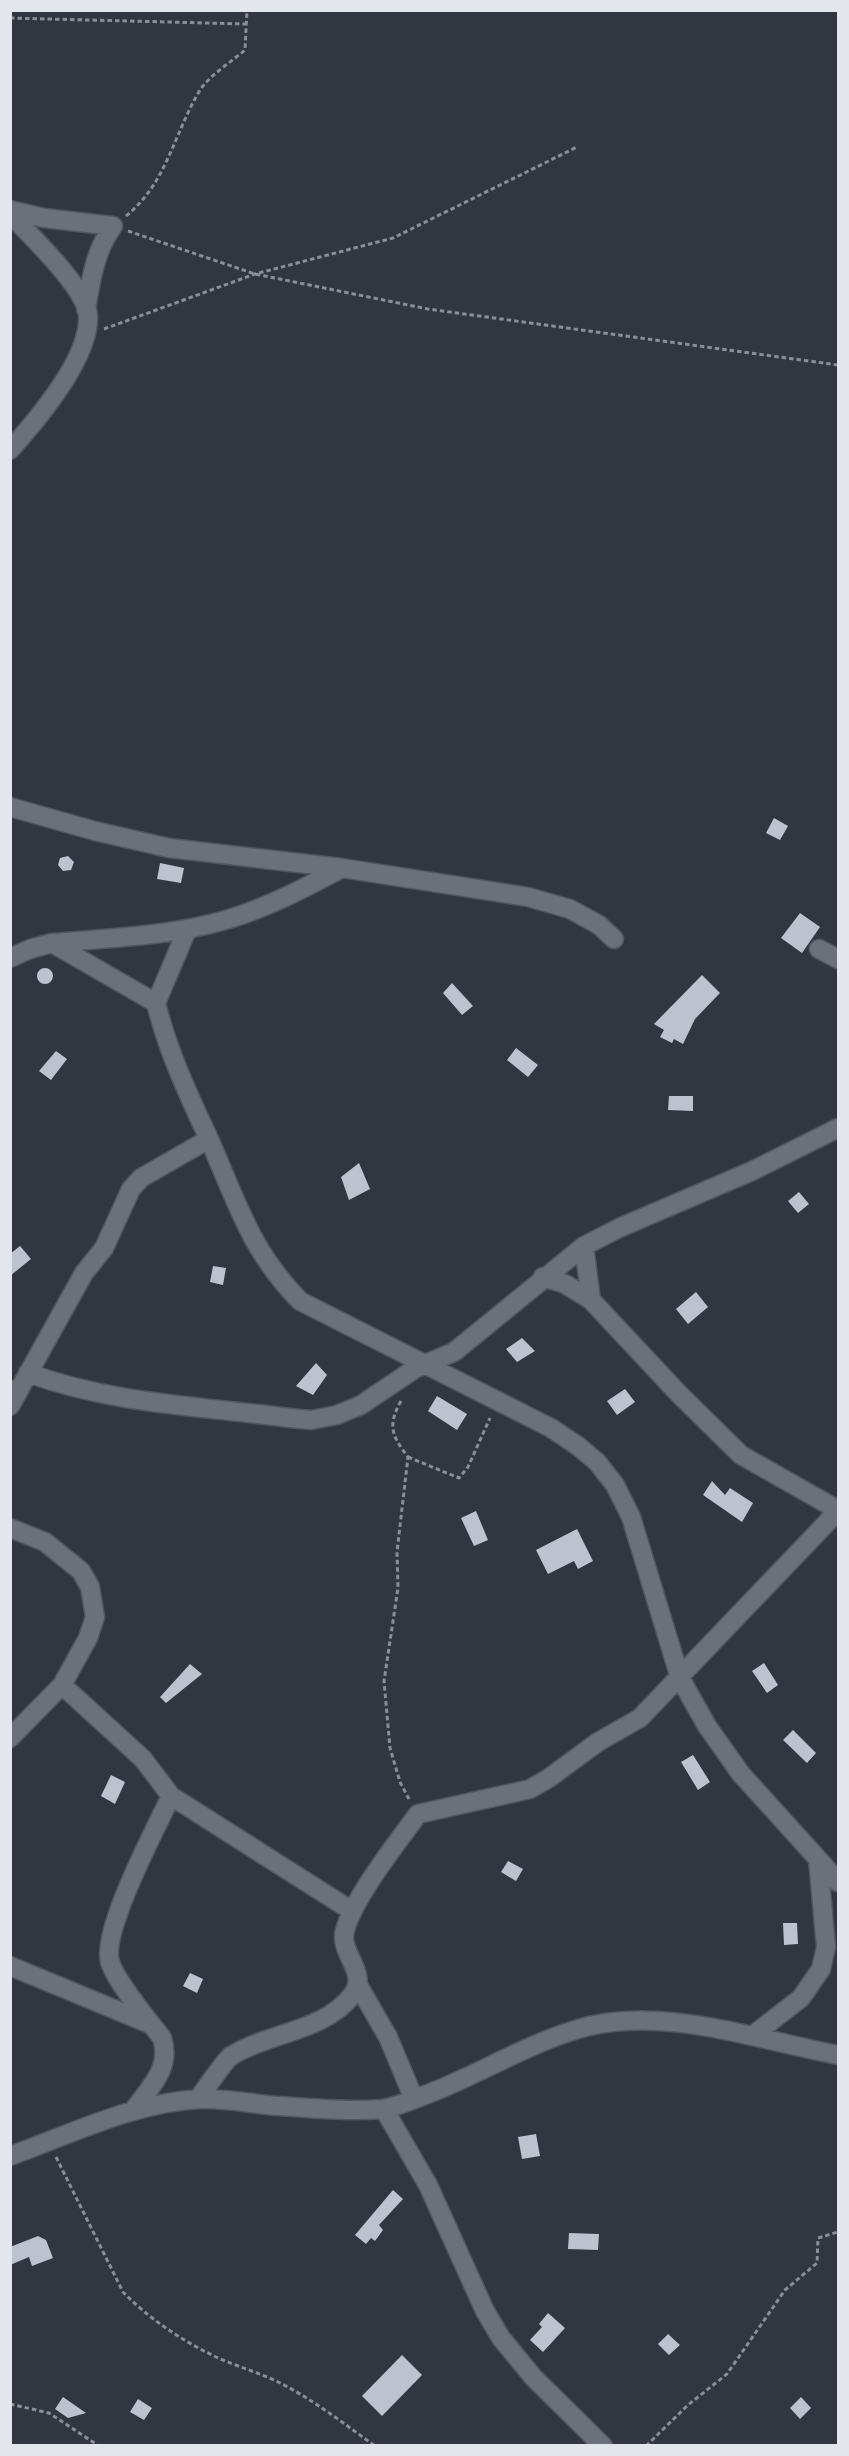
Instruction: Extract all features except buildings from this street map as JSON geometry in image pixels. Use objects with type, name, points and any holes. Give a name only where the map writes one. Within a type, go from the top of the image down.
[{"type":"street","points":[[10,212],[112,226],[99,250],[86,309]]},
{"type":"street","points":[[10,212],[57,263],[83,300],[88,316],[83,337],[58,390],[10,450]]},
{"type":"street","points":[[10,807],[95,831],[169,848],[342,868],[528,897],[570,909],[599,925],[614,939]]},
{"type":"street","points":[[10,958],[52,943],[188,930],[231,919],[284,898],[342,868]]},
{"type":"street","points":[[188,930],[156,1003],[165,1040],[178,1073],[209,1139],[238,1212],[258,1251],[276,1276],[300,1301],[498,1400],[578,1446],[597,1462],[615,1485],[631,1517],[680,1678],[707,1726],[741,1774],[838,1882]]},
{"type":"street","points":[[52,943],[156,1003]]},
{"type":"street","points":[[819,949],[838,959]]},
{"type":"street","points":[[27,1373],[60,1385],[116,1398],[311,1419],[337,1415],[361,1405],[417,1368],[454,1352],[473,1339],[543,1277],[584,1246],[619,1228],[712,1190],[838,1128]]},
{"type":"street","points":[[13,1395],[84,1273],[104,1248],[131,1189],[141,1178],[209,1139]]},
{"type":"street","points":[[584,1246],[591,1300]]},
{"type":"street","points":[[414,2099],[388,2037],[358,1985],[357,1975],[343,1941],[352,1911],[417,1814],[530,1789],[598,1742],[640,1718],[838,1511],[760,1468],[729,1445],[591,1300],[565,1284],[543,1277]]},
{"type":"street","points":[[10,1528],[45,1542],[81,1571],[90,1587],[95,1617],[88,1638],[62,1685],[10,1738]]},
{"type":"street","points":[[62,1685],[143,1759],[171,1796],[352,1911]]},
{"type":"street","points":[[134,2111],[166,2059],[162,2038],[110,1962],[109,1943],[128,1889],[171,1796]]},
{"type":"street","points":[[752,2036],[801,1998],[821,1970],[826,1947],[818,1859]]},
{"type":"street","points":[[10,1966],[151,2024]]},
{"type":"street","points":[[198,2099],[229,2056],[323,2019],[352,1996],[358,1985]]},
{"type":"street","points":[[10,2156],[134,2111],[198,2099],[232,2099],[277,2106],[384,2109],[414,2099],[576,2029],[614,2023],[662,2022],[752,2036],[838,2055]]},
{"type":"street","points":[[384,2109],[429,2185],[485,2311],[501,2338],[533,2377],[603,2445]]},
{"type":"path","points":[[112,226],[143,202],[158,178],[201,88],[245,50],[247,10]]},
{"type":"path","points":[[10,18],[246,24]]},
{"type":"path","points":[[83,337],[255,274],[393,238],[577,147]]},
{"type":"path","points":[[112,226],[255,274],[428,309],[838,365]]},
{"type":"path","points":[[405,1394],[394,1412],[393,1437],[408,1457],[459,1478],[468,1467],[498,1400]]},
{"type":"path","points":[[408,1457],[397,1552],[398,1588],[384,1681],[390,1748],[400,1782],[417,1814]]},
{"type":"path","points":[[48,2142],[123,2292],[137,2306],[175,2334],[213,2355],[275,2380],[375,2445]]},
{"type":"path","points":[[646,2445],[688,2405],[727,2374],[785,2290],[817,2263],[818,2238],[838,2232]]},
{"type":"path","points":[[10,2404],[49,2413],[99,2445]]}]
